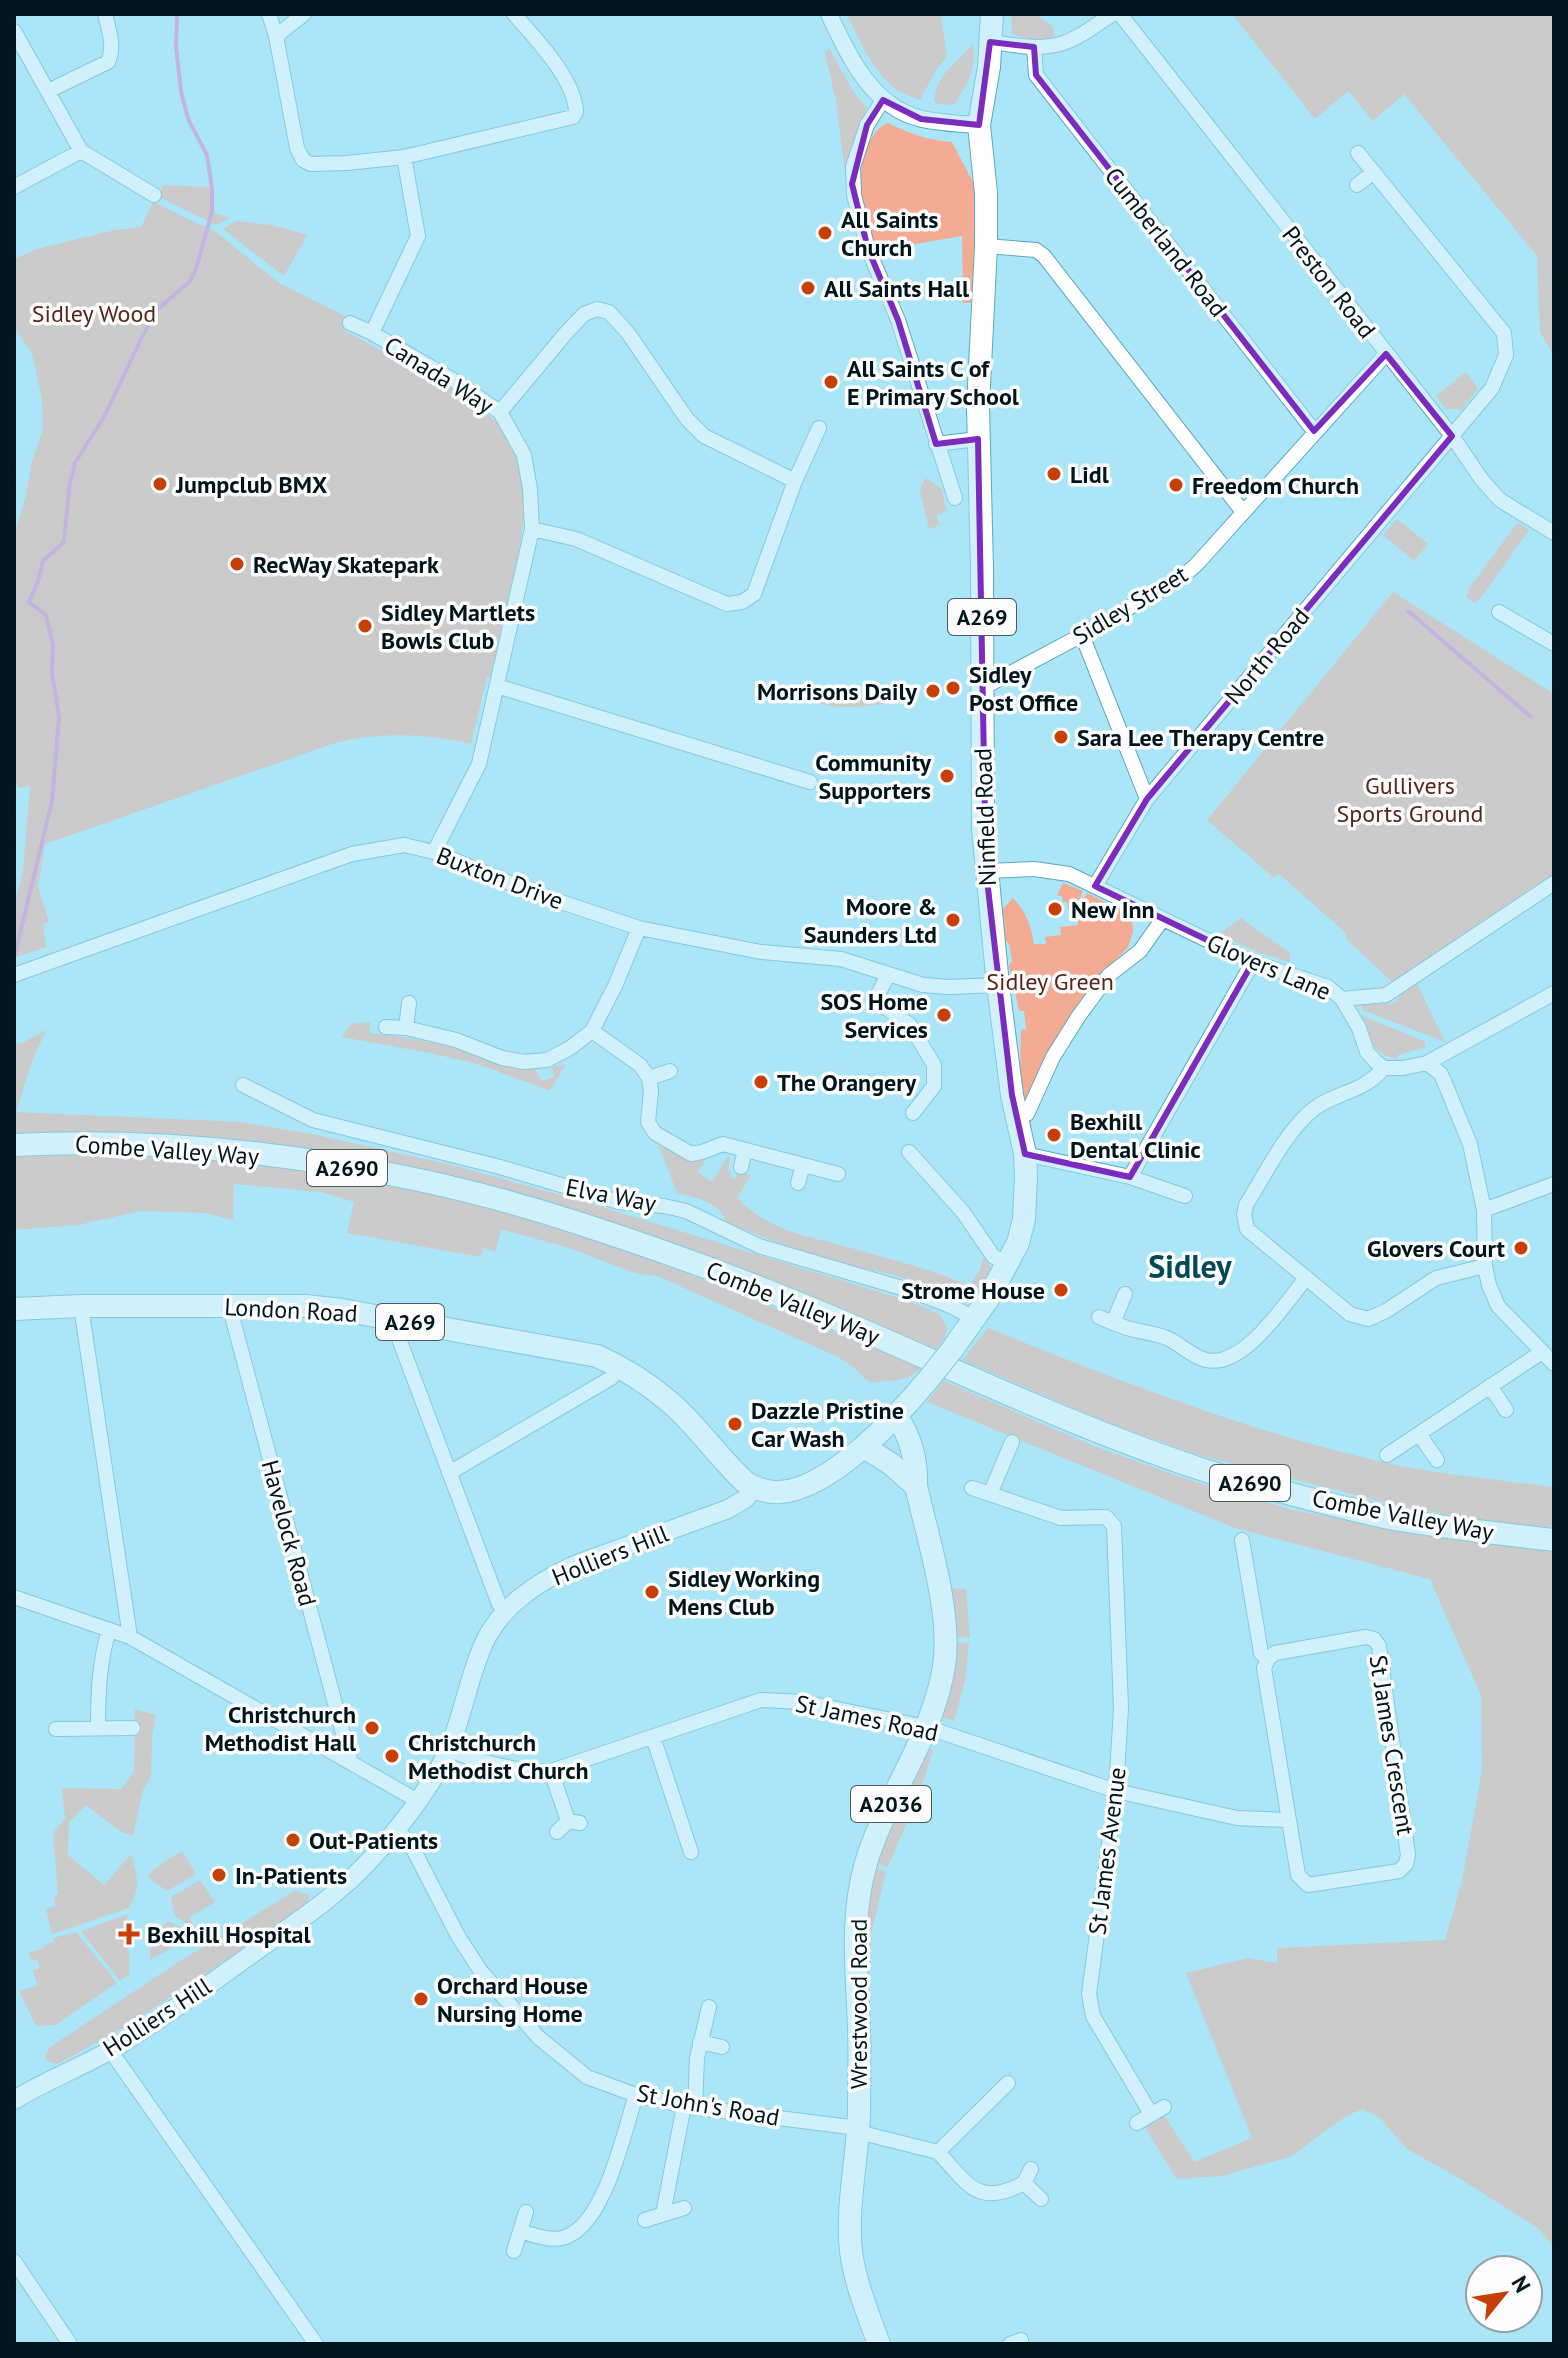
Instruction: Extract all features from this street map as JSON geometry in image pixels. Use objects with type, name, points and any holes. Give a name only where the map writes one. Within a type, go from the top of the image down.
[{"type":"main road","name":"Ninfield Road","points":[[975,1319],[1018,1243],[1024,1219],[1025,1154],[998,985],[982,820],[978,386],[986,193],[979,125],[989,67],[992,14]]},
{"type":"main road","name":"Combe Valley Way","points":[[14,1145],[69,1143],[194,1148],[301,1160],[409,1179],[497,1199],[643,1245],[795,1302],[1101,1432],[1194,1467],[1391,1518],[1554,1540]]},
{"type":"main road","name":"London Road","points":[[14,1309],[229,1305],[318,1307],[597,1356],[620,1366],[673,1405],[735,1474],[754,1488]]},
{"type":"main road","name":"A269","points":[[754,1488],[771,1493],[784,1492],[845,1462],[896,1416],[975,1319]]},
{"type":"main road","name":"Wrestwood Road","points":[[879,2344],[862,2299],[851,2252],[860,2054],[855,1934],[858,1900],[866,1862],[926,1727],[941,1678],[946,1645],[942,1603],[916,1486],[917,1472],[909,1437],[896,1416]]},
{"type":"main road","points":[[864,1447],[891,1464],[916,1486]]},
{"type":"main road","name":"Holliers Hill","points":[[14,2100],[110,2050],[194,1995],[331,1897],[368,1863],[418,1801],[448,1750],[487,1639],[519,1597],[562,1570],[728,1509],[745,1499],[754,1488]]},
{"type":"street","points":[[48,91],[108,62],[112,43],[105,14]]},
{"type":"street","points":[[269,14],[297,148],[303,160],[311,164],[404,157],[573,117],[576,112],[574,96],[544,50],[514,14]]},
{"type":"street","points":[[276,36],[304,14]]},
{"type":"street","points":[[829,14],[865,79],[883,100],[921,119],[979,125]]},
{"type":"street","points":[[990,42],[1034,47],[1057,45],[1113,14]]},
{"type":"street","name":"Preston Road","points":[[1120,14],[1452,436],[1482,480],[1500,500],[1554,533]]},
{"type":"street","points":[[14,31],[81,151],[154,195]]},
{"type":"street","name":"Cumberland Road","points":[[1034,47],[1036,75],[1314,431]]},
{"type":"street","points":[[883,100],[867,125],[853,167],[854,195],[868,249],[918,377],[955,498]]},
{"type":"street","points":[[14,187],[81,151]]},
{"type":"street","name":"North Road","points":[[1095,886],[1147,799],[1492,388],[1506,355],[1504,333],[1358,153]]},
{"type":"street","points":[[372,333],[418,236],[404,157]]},
{"type":"street","points":[[1357,185],[1374,172]]},
{"type":"street","points":[[986,246],[1036,250],[1044,256],[1243,512]]},
{"type":"street","points":[[500,412],[566,333],[584,314],[597,309],[609,312],[628,333],[687,419],[704,436],[795,481]]},
{"type":"street","name":"Canada Way","points":[[350,323],[453,380],[500,412],[524,455],[530,489],[532,529],[479,764],[434,852]]},
{"type":"street","name":"Sidley Street","points":[[982,684],[990,684],[1082,635],[1189,571],[1205,557],[1314,431],[1386,354]]},
{"type":"street","points":[[532,529],[576,539],[727,604],[742,602],[754,594],[795,481],[819,428]]},
{"type":"street","points":[[936,444],[978,439]]},
{"type":"street","points":[[1499,612],[1513,626],[1554,644]]},
{"type":"street","points":[[1082,635],[1147,799]]},
{"type":"street","points":[[497,686],[810,782]]},
{"type":"street","name":"Buxton Drive","points":[[14,975],[352,854],[404,845],[434,852],[537,894],[639,928],[761,952],[841,959],[923,985],[998,985]]},
{"type":"street","name":"Glovers Lane","points":[[986,871],[1046,870],[1069,874],[1253,962],[1328,987],[1342,999],[1359,1028],[1367,1052],[1384,1068]]},
{"type":"street","points":[[1342,999],[1386,995],[1554,883]]},
{"type":"street","points":[[1017,1116],[1027,1114],[1053,1057],[1109,975],[1140,951],[1162,920]]},
{"type":"street","points":[[386,1027],[406,1028],[456,1040],[502,1058],[524,1062],[547,1060],[592,1031],[639,928]]},
{"type":"street","points":[[1130,1177],[1253,962]]},
{"type":"street","points":[[888,975],[875,1000],[910,1025],[934,1065],[934,1086],[913,1113]]},
{"type":"street","points":[[1485,1266],[1436,1278],[1386,1311],[1368,1319],[1350,1314],[1247,1229],[1244,1215],[1246,1205],[1294,1128],[1317,1106],[1360,1088],[1384,1068],[1427,1063],[1554,993]]},
{"type":"street","points":[[406,1028],[409,1003]]},
{"type":"street","points":[[592,1031],[640,1065],[649,1078],[651,1091],[648,1122],[655,1133],[691,1154],[723,1144],[838,1174]]},
{"type":"street","points":[[1427,1063],[1441,1074],[1470,1144],[1484,1210],[1485,1266],[1489,1285],[1498,1306],[1554,1364]]},
{"type":"street","points":[[649,1078],[670,1071]]},
{"type":"street","name":"Elva Way","points":[[243,1085],[313,1120],[500,1167],[619,1202],[686,1211],[759,1246],[912,1291],[975,1319]]},
{"type":"street","points":[[741,1167],[745,1150]]},
{"type":"street","points":[[909,1152],[963,1212],[993,1256],[1007,1265]]},
{"type":"street","points":[[1025,1154],[1130,1177],[1185,1196]]},
{"type":"street","points":[[798,1183],[803,1165]]},
{"type":"street","points":[[1484,1210],[1554,1184]]},
{"type":"street","points":[[1099,1317],[1167,1338],[1203,1360],[1216,1362],[1239,1355],[1306,1278]]},
{"type":"street","points":[[1113,1323],[1125,1294]]},
{"type":"street","name":"Havelock Road","points":[[229,1305],[350,1760]]},
{"type":"street","points":[[81,1306],[130,1637]]},
{"type":"street","points":[[396,1319],[396,1331],[449,1473],[499,1604],[506,1611]]},
{"type":"street","points":[[1387,1455],[1542,1352]]},
{"type":"street","points":[[449,1473],[611,1378],[620,1366]]},
{"type":"street","points":[[1490,1386],[1506,1410]]},
{"type":"street","points":[[1419,1434],[1437,1460]]},
{"type":"street","points":[[990,1494],[1012,1442]]},
{"type":"street","name":"St James Avenue","points":[[972,1488],[1061,1518],[1106,1517],[1114,1526],[1121,1708],[1116,1791],[1089,1994],[1093,2016],[1157,2110],[1137,2123]]},
{"type":"street","points":[[1238,1550],[1261,1653],[1268,1659]]},
{"type":"street","points":[[14,1597],[130,1637],[418,1801]]},
{"type":"street","points":[[98,1728],[99,1674],[109,1630]]},
{"type":"street","name":"St James Crescent","points":[[1366,1637],[1374,1639],[1379,1646],[1408,1855],[1406,1864],[1399,1871],[1308,1885],[1298,1875],[1264,1668],[1268,1659],[1275,1653],[1366,1637]]},
{"type":"street","name":"St James Road","points":[[448,1750],[483,1762],[530,1771],[551,1771],[761,1700],[803,1702],[926,1727],[1116,1791],[1237,1818],[1288,1820]]},
{"type":"street","points":[[56,1729],[133,1728]]},
{"type":"street","points":[[653,1737],[691,1852]]},
{"type":"street","points":[[551,1771],[568,1825]]},
{"type":"street","name":"St John's Road","points":[[396,1830],[410,1843],[458,1936],[480,1970],[538,2037],[587,2077],[636,2095],[689,2107],[858,2130],[938,2152]]},
{"type":"street","points":[[663,2214],[709,2007]]},
{"type":"street","points":[[700,2042],[722,2047]]},
{"type":"street","points":[[110,2050],[316,2344]]},
{"type":"street","points":[[1008,2083],[938,2152],[971,2186],[986,2195],[999,2194],[1024,2183],[1031,2169]]},
{"type":"street","points":[[520,2231],[561,2239],[576,2233],[591,2219],[603,2197],[636,2095]]},
{"type":"street","points":[[1024,2183],[1041,2199]]},
{"type":"street","points":[[645,2220],[684,2208]]},
{"type":"street","points":[[514,2251],[526,2212]]},
{"type":"street","points":[[14,2261],[70,2344]]},
{"type":"highlighted area","points":[[990,42],[1034,47],[1036,75],[1314,431],[1386,354],[1452,436],[1147,799],[1095,886],[1253,962],[1130,1177],[1025,1154],[1012,1095],[986,871],[978,439],[936,444],[898,320],[868,249],[852,184],[867,125],[883,100],[921,119],[979,125]]},
{"type":"green space","points":[[847,14],[941,14],[947,57],[936,70],[920,100],[896,89],[881,74]]},
{"type":"green space","points":[[1011,14],[1035,14],[1053,26],[1054,39],[1034,40],[1012,34]]},
{"type":"green space","points":[[1232,14],[1554,14],[1554,356],[1540,332],[1537,256],[1404,94],[1373,121],[1348,91],[1315,119]]},
{"type":"green space","points":[[973,43],[972,69],[964,89],[954,105],[937,104],[934,101],[939,83]]},
{"type":"green space","points":[[829,48],[853,91],[867,108],[851,147],[846,180],[836,101],[825,52]]},
{"type":"green space","points":[[888,123],[919,136],[952,142],[978,192],[977,302],[963,303],[962,236],[875,251],[863,213],[860,181],[870,142],[875,133]]},
{"type":"green space","points":[[164,185],[211,187],[211,212],[230,218],[216,225],[157,196]]},
{"type":"green space","name":"Sidley Wood","points":[[153,202],[216,232],[279,283],[349,318],[344,330],[446,387],[448,385],[495,421],[513,446],[521,466],[524,511],[518,556],[490,678],[487,677],[471,744],[403,735],[335,743],[45,844],[38,887],[49,922],[43,924],[46,947],[14,958],[14,908],[23,870],[30,786],[18,788],[14,774],[14,536],[43,429],[42,400],[32,354],[14,327],[14,259],[37,249],[115,230],[141,227]]},
{"type":"green space","points":[[236,221],[272,225],[307,235],[284,276],[223,229]]},
{"type":"green space","points":[[1466,372],[1478,389],[1462,409],[1446,409],[1436,396]]},
{"type":"green space","points":[[925,478],[941,488],[947,512],[937,515],[939,524],[949,522],[929,529],[920,491]]},
{"type":"green space","points":[[1397,519],[1428,544],[1414,561],[1383,535]]},
{"type":"green space","points":[[1518,522],[1529,530],[1475,603],[1466,597],[1470,587]]},
{"type":"green space","name":"Gullivers Sports Ground","points":[[1393,592],[1554,694],[1554,877],[1406,976],[1392,982],[1346,939],[1346,933],[1279,874],[1274,878],[1207,820]]},
{"type":"green space","points":[[812,685],[868,697],[896,699],[895,702],[862,706],[828,706],[809,698]]},
{"type":"green space","name":"Sidley Green","points":[[1063,883],[1083,891],[1078,903],[1087,893],[1125,912],[1132,919],[1133,932],[1128,947],[1106,971],[1029,1100],[1023,1099],[1020,1071],[1021,1030],[1026,1029],[1024,1011],[1019,1011],[1001,911],[1013,898],[1027,919],[1034,944],[1046,944],[1045,937],[1061,935],[1060,927],[1078,925],[1076,909],[1068,910],[1067,902],[1063,902],[1062,896],[1057,896]]},
{"type":"green space","points":[[1241,918],[1290,953],[1290,962],[1257,952],[1219,934]]},
{"type":"green space","points":[[1416,981],[1445,1042],[1363,1010],[1361,1005],[1395,1003],[1406,988]]},
{"type":"green space","points":[[1360,1015],[1424,1041],[1426,1047],[1398,1055],[1398,1059],[1382,1054],[1372,1044]]},
{"type":"green space","points":[[370,1022],[370,1033],[432,1043],[534,1068],[542,1081],[554,1077],[552,1067],[566,1064],[550,1091],[481,1065],[342,1037],[351,1024]]},
{"type":"green space","points":[[46,1030],[31,1064],[16,1112],[242,1122],[456,1166],[909,1301],[940,1314],[947,1328],[945,1338],[936,1349],[674,1245],[446,1177],[14,1136],[14,1044]]},
{"type":"green space","points":[[662,1146],[688,1160],[709,1154],[698,1172],[712,1182],[728,1156],[730,1178],[736,1179],[737,1173],[751,1175],[737,1198],[749,1209],[787,1230],[907,1264],[970,1286],[980,1270],[983,1257],[992,1269],[977,1290],[966,1296],[840,1264],[775,1242],[726,1222],[713,1205],[677,1193],[660,1149],[656,1147]]},
{"type":"green space","points":[[61,1152],[193,1156],[313,1170],[493,1206],[666,1265],[922,1367],[911,1376],[870,1383],[836,1356],[657,1276],[635,1273],[566,1247],[501,1229],[496,1251],[483,1248],[481,1257],[347,1233],[354,1202],[321,1192],[234,1184],[233,1220],[206,1213],[140,1211],[78,1225],[14,1230],[14,1155]]},
{"type":"green space","points":[[988,1328],[1178,1402],[1324,1448],[1418,1469],[1554,1487],[1554,1528],[1481,1520],[1394,1505],[1198,1455],[1106,1422],[962,1360]]},
{"type":"green space","points":[[944,1381],[1094,1446],[1189,1480],[1293,1510],[1391,1528],[1554,1550],[1554,2247],[1538,2228],[1407,2149],[1380,2118],[1363,2109],[1348,2115],[1290,2157],[1221,2176],[1177,2179],[1145,2128],[1165,2116],[1194,2162],[1252,2138],[1186,1973],[1248,1958],[1277,1963],[1277,1948],[1445,1940],[1462,1881],[1482,1770],[1481,1696],[1430,1579],[1235,1528],[927,1402]]},
{"type":"green space","points":[[947,1588],[966,1589],[970,1638],[953,1637]]},
{"type":"green space","points":[[954,1641],[969,1643],[965,1681],[954,1721],[938,1716]]},
{"type":"green space","points":[[135,1709],[156,1715],[151,1776],[143,1790],[133,1836],[121,1832],[86,1805],[69,1822],[68,1855],[104,1885],[131,1854],[137,1876],[135,1894],[129,1908],[52,1934],[46,1909],[55,1906],[54,1896],[58,1894],[53,1836],[65,1819],[62,1788],[121,1789],[134,1772]]},
{"type":"green space","points":[[926,1747],[933,1750],[920,1791],[888,1867],[874,1863]]},
{"type":"green space","points":[[182,1851],[196,1874],[167,1891],[147,1877],[156,1867]]},
{"type":"green space","points":[[873,1867],[886,1871],[871,1935],[870,1972],[864,1973],[863,1930]]},
{"type":"green space","points":[[200,1880],[215,1902],[189,1918],[198,1932],[174,1915],[171,1897]]},
{"type":"green space","points":[[296,1890],[309,1895],[309,1905],[128,2025],[58,2064],[48,2062],[45,2056],[50,2047],[180,1961]]},
{"type":"green space","points":[[128,1914],[129,1975],[120,1981],[81,1931]]},
{"type":"green space","points":[[168,1921],[180,1927],[187,1939],[150,1960],[153,1938]]},
{"type":"green space","points":[[76,1932],[117,1983],[55,2025],[36,2026],[19,1991],[37,1986],[33,1970],[40,1968],[37,1959],[31,1960],[29,1952],[45,1948],[44,1945],[54,1942],[53,1938]]},
{"type":"waterway","points":[[15,954],[52,801],[59,717],[52,673],[53,645],[46,615],[29,602],[43,561],[64,542],[69,488],[75,463],[105,415],[159,308],[190,281],[212,211],[207,155],[188,119],[181,91],[176,47],[177,14]]},
{"type":"waterway","points":[[1408,611],[1531,717]]},
{"type":"place","name":"All Saints Church","points":[[825,233]]},
{"type":"place","name":"All Saints Hall","points":[[808,288]]},
{"type":"place","name":"All Saints C of E Primary School","points":[[831,382]]},
{"type":"place","name":"Lidl","points":[[1054,474]]},
{"type":"place","name":"Jumpclub BMX","points":[[160,484]]},
{"type":"place","name":"Freedom Church","points":[[1176,485]]},
{"type":"place","name":"RecWay Skatepark","points":[[237,564]]},
{"type":"place","name":"Sidley Martlets Bowls Club","points":[[365,626]]},
{"type":"place","name":"Sidley Post Office","points":[[953,688]]},
{"type":"place","name":"Morrisons Daily","points":[[933,691]]},
{"type":"place","name":"Sara Lee Therapy Centre","points":[[1061,737]]},
{"type":"place","name":"Community Supporters","points":[[947,776]]},
{"type":"place","name":"New Inn","points":[[1055,909]]},
{"type":"place","name":"Moore & Saunders Ltd","points":[[953,920]]},
{"type":"place","name":"SOS Home Services","points":[[944,1015]]},
{"type":"place","name":"The Orangery","points":[[761,1082]]},
{"type":"place","name":"Bexhill Dental Clinic","points":[[1054,1135]]},
{"type":"place","name":"Glovers Court","points":[[1521,1248]]},
{"type":"place","name":"Strome House","points":[[1061,1290]]},
{"type":"place","name":"Dazzle Pristine Car Wash","points":[[735,1424]]},
{"type":"place","name":"Sidley Working Mens Club","points":[[652,1592]]},
{"type":"place","name":"Christchurch Methodist Hall","points":[[372,1728]]},
{"type":"place","name":"Christchurch Methodist Church","points":[[392,1756]]},
{"type":"place","name":"Out-Patients","points":[[293,1840]]},
{"type":"place","name":"In-Patients","points":[[219,1875]]},
{"type":"place","name":"Bexhill Hospital","points":[[129,1934]]},
{"type":"place","name":"Orchard House Nursing Home","points":[[421,1999]]},
{"type":"district","name":"Sidley","points":[[1190,1266]]}]
